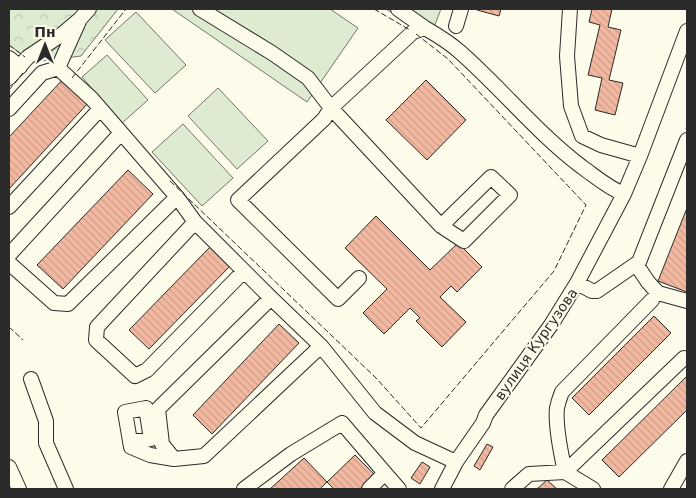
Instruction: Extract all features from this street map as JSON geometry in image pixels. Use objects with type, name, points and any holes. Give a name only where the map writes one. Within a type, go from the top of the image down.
[{"type":"street","points":[[200,9],[272,53],[308,78],[331,108],[441,226],[464,241],[510,195],[491,177],[441,226]]},
{"type":"street","points":[[398,9],[419,30],[460,52],[565,154],[612,190],[624,194]]},
{"type":"street","points":[[456,26],[461,9]]},
{"type":"street","points":[[570,9],[567,56],[571,106],[582,136],[601,145],[640,156]]},
{"type":"street","points":[[9,78],[19,61],[61,35],[84,14]]},
{"type":"street","points":[[9,109],[42,73],[58,68],[84,14]]},
{"type":"street","points":[[359,278],[338,299],[238,200],[324,118],[331,108],[419,30]]},
{"type":"street","name":"вулиця Кургузова","points":[[442,489],[456,462],[496,401],[551,325],[577,283],[624,194],[687,32]]},
{"type":"street","points":[[58,68],[92,99],[195,222],[322,346],[375,413],[415,443],[456,462]]},
{"type":"street","points":[[9,207],[100,109]]},
{"type":"street","points":[[9,255],[120,134]]},
{"type":"street","points":[[577,283],[592,291],[597,291],[639,262],[687,140]]},
{"type":"street","points":[[9,263],[54,303],[68,304],[176,198]]},
{"type":"street","points":[[195,222],[96,327],[96,340],[135,376],[147,370],[244,271]]},
{"type":"street","points":[[636,264],[658,293],[687,301]]},
{"type":"street","points":[[174,459],[162,444],[158,409],[271,298]]},
{"type":"street","points":[[566,472],[561,454],[557,409],[562,392],[652,300]]},
{"type":"street","points":[[130,442],[132,447],[150,455],[174,459],[204,456],[322,346]]},
{"type":"street","points":[[566,472],[684,358]]},
{"type":"street","points":[[30,379],[46,421],[46,442],[66,489]]},
{"type":"street","points":[[244,489],[291,454],[342,423],[399,489]]},
{"type":"street","points":[[670,489],[687,461]]},
{"type":"street","points":[[9,467],[19,489]]},
{"type":"street","points":[[512,489],[529,474],[566,472],[593,489]]},
{"type":"street","points":[[370,489],[385,473]]},
{"type":"green space","points":[[9,9],[118,9],[81,56],[32,62],[9,45]]},
{"type":"green space","points":[[172,9],[330,9],[358,28],[307,102]]},
{"type":"green space","points":[[386,9],[441,9],[430,37]]},
{"type":"green space","points":[[136,12],[186,65],[155,93],[105,40]]},
{"type":"green space","points":[[107,55],[148,100],[122,123],[82,77]]},
{"type":"green space","points":[[218,88],[268,141],[237,169],[188,116]]},
{"type":"green space","points":[[183,124],[233,178],[202,206],[152,152]]},
{"type":"building","points":[[478,9],[501,9],[499,16]]},
{"type":"building","points":[[592,9],[612,9],[608,27],[621,30],[609,80],[623,83],[615,115],[595,110],[602,78],[588,75],[600,25],[589,22]]},
{"type":"building","points":[[65,77],[90,101],[9,189],[9,137]]},
{"type":"building","points":[[426,80],[466,120],[427,160],[386,120]]},
{"type":"building","points":[[128,170],[153,194],[63,289],[37,265]]},
{"type":"building","points":[[687,208],[687,292],[658,281]]},
{"type":"building","points":[[376,216],[430,270],[458,243],[482,267],[457,292],[451,286],[440,297],[466,322],[442,347],[416,321],[420,318],[410,308],[384,334],[363,313],[387,289],[345,248]]},
{"type":"building","points":[[210,247],[230,266],[149,349],[129,330]]},
{"type":"building","points":[[654,316],[671,333],[589,415],[572,398]]},
{"type":"building","points":[[279,324],[299,343],[212,434],[193,415]]},
{"type":"building","points":[[687,376],[687,410],[619,477],[602,460]]},
{"type":"building","points":[[487,444],[493,447],[480,470],[474,466]]},
{"type":"building","points":[[355,455],[376,476],[363,489],[334,489],[327,482]]},
{"type":"building","points":[[304,458],[327,482],[320,489],[270,489]]},
{"type":"building","points":[[422,462],[430,467],[420,484],[411,478]]},
{"type":"building","points":[[547,480],[557,489],[537,489]]},
{"type":"fence","points":[[72,78],[126,9]]},
{"type":"fence","points":[[374,9],[410,30]]},
{"type":"fence","points":[[170,181],[376,378],[421,428],[554,271],[586,205],[448,59],[416,34]]},
{"type":"fence","points":[[9,45],[25,57]]},
{"type":"fence","points":[[9,90],[23,73]]},
{"type":"fence","points":[[687,123],[687,130]]},
{"type":"fence","points":[[9,327],[23,340]]}]
